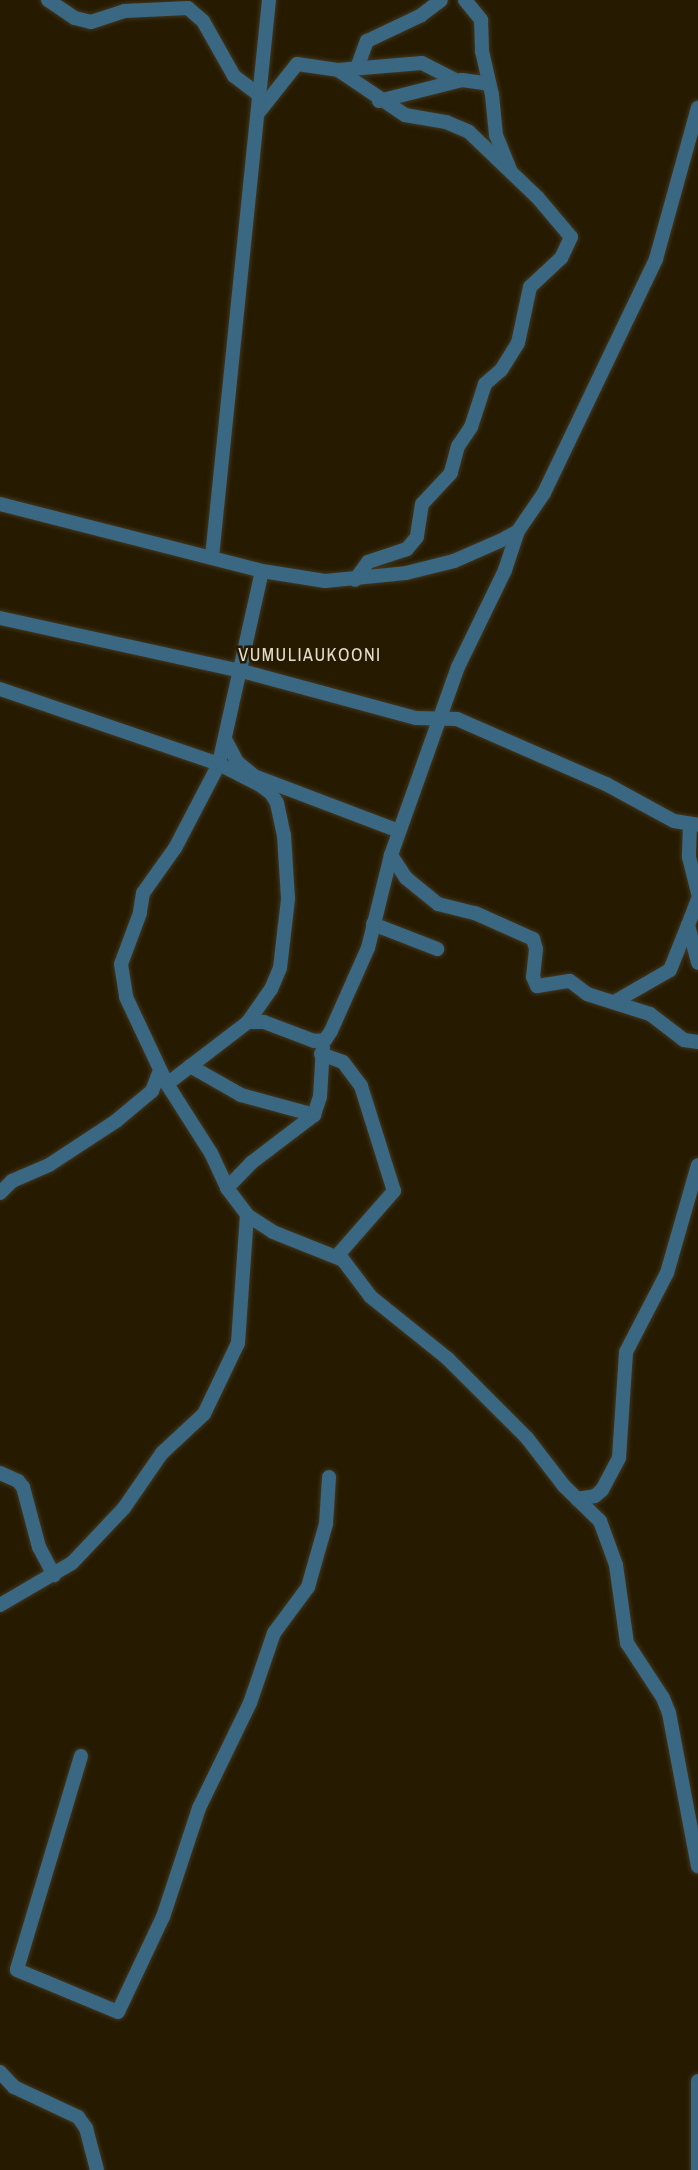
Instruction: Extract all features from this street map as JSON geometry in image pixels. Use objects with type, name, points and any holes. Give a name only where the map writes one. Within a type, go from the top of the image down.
[{"type":"street","points":[[48,0],[75,18],[92,22],[124,11],[188,8],[203,21],[234,76],[261,96]]},
{"type":"street","points":[[212,557],[261,96],[269,0]]},
{"type":"street","points":[[357,68],[367,41],[414,19],[441,0]]},
{"type":"street","points":[[464,0],[481,20],[482,51],[496,135],[512,175]]},
{"type":"street","points":[[259,112],[297,64],[338,70],[422,63],[457,81]]},
{"type":"street","points":[[338,70],[380,101],[423,121],[459,125],[562,223],[569,232],[570,243],[561,258],[530,287],[518,343],[501,370],[485,384],[471,428],[458,446],[451,473],[422,504],[417,537],[407,549],[368,561],[355,580]]},
{"type":"street","points":[[380,101],[457,81],[489,84]]},
{"type":"street","points":[[227,1188],[251,1163],[302,1128],[314,1114],[320,1097],[321,1054],[325,1040],[356,978],[391,855],[440,717],[470,639],[505,570],[518,531],[562,460],[656,259],[693,147],[698,108]]},
{"type":"street","points":[[0,504],[262,571],[325,581],[355,580],[453,561],[518,531]]},
{"type":"street","points":[[262,571],[242,671],[219,764],[175,848],[146,886],[121,964],[126,997],[167,1084],[211,1153],[227,1188],[248,1215],[273,1233],[337,1256],[371,1297],[447,1358],[527,1438],[608,1534],[627,1643],[663,1698],[669,1713],[698,1866]]},
{"type":"street","points":[[0,618],[242,671],[406,716],[429,720],[440,717],[474,726],[694,825],[689,857],[698,892]]},
{"type":"street","points":[[0,689],[219,764],[271,793],[284,835],[288,899],[285,947],[271,989],[248,1022],[167,1084]]},
{"type":"street","points":[[226,741],[237,762],[254,776],[399,831]]},
{"type":"street","points":[[391,855],[406,878],[438,904],[476,913],[533,939],[536,949],[533,977],[537,986],[570,981],[587,994],[616,1001],[650,1014],[684,1040],[698,1042]]},
{"type":"street","points":[[616,1001],[670,970],[698,899]]},
{"type":"street","points":[[373,924],[438,949]]},
{"type":"street","points":[[688,925],[698,963]]},
{"type":"street","points":[[248,1022],[264,1022],[303,1039],[325,1040]]},
{"type":"street","points":[[321,1054],[343,1062],[361,1086],[394,1191],[337,1256]]},
{"type":"street","points":[[190,1065],[241,1095],[314,1114]]},
{"type":"street","points":[[0,1193],[12,1181],[49,1165],[116,1121],[152,1091],[160,1071]]},
{"type":"street","points":[[577,1499],[594,1496],[602,1490],[619,1458],[626,1352],[667,1273],[698,1165]]},
{"type":"street","points":[[0,1605],[72,1563],[114,1520],[162,1453],[204,1414],[238,1343],[248,1215]]},
{"type":"street","points":[[0,1473],[23,1487],[39,1547],[54,1575]]},
{"type":"street","points":[[81,1756],[16,1970],[118,2012],[163,1917],[205,1792],[250,1703],[274,1634],[308,1587],[326,1524],[329,1477]]},
{"type":"street","points":[[0,2072],[14,2087],[78,2117],[86,2128],[97,2170]]},
{"type":"street","points":[[698,2081],[698,2170]]},
{"type":"district","name":"VUMULIAUKOONI","points":[[310,655]]}]
